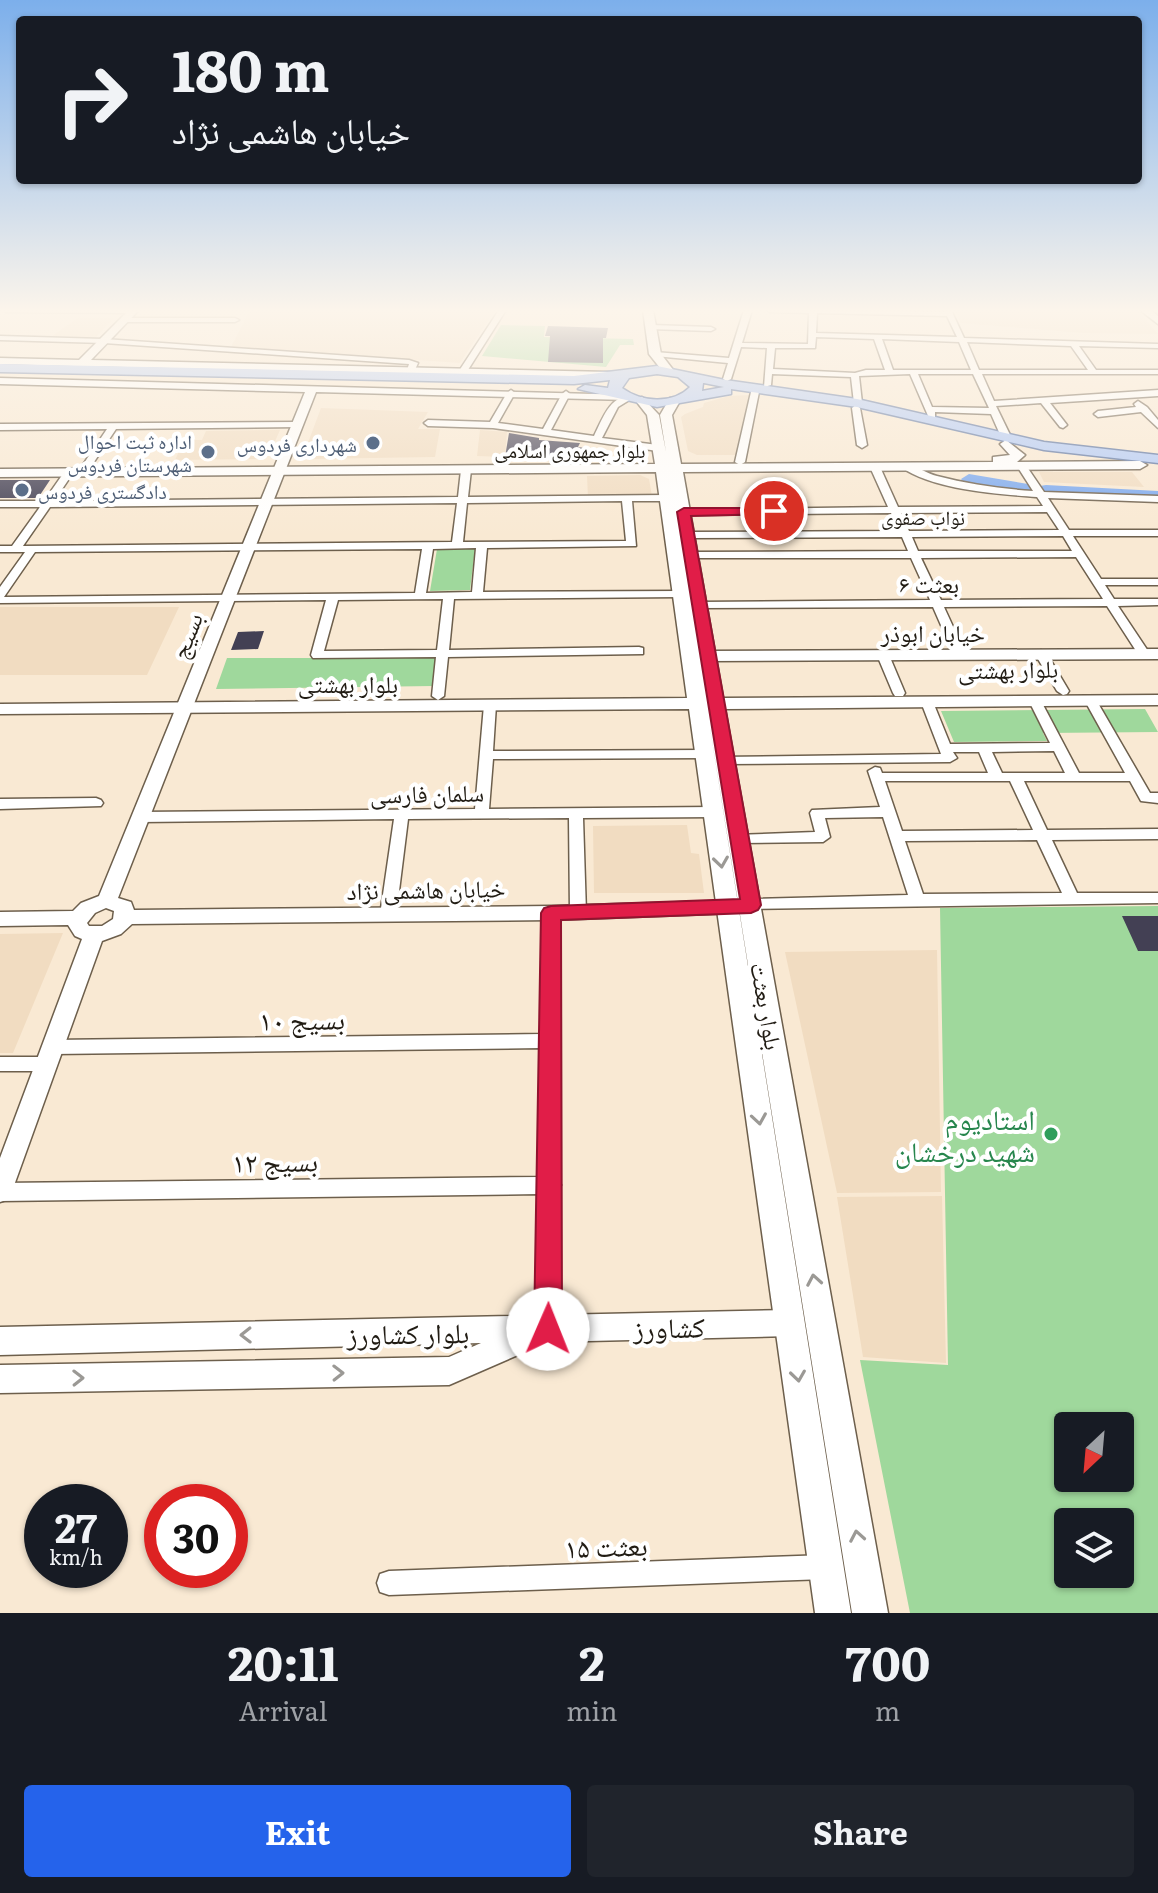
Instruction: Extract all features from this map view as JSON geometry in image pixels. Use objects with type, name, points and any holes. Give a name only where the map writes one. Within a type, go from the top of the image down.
[{"type":"main road","points":[[461,385],[573,388],[630,397],[681,399],[754,385]]},
{"type":"main road","points":[[617,385],[630,397]]},
{"type":"main road","points":[[681,399],[697,388],[695,385]]},
{"type":"main road","points":[[737,385],[785,390]]},
{"type":"main road","points":[[770,385],[857,406]]},
{"type":"main road","points":[[772,385],[1081,460],[1158,466]]},
{"type":"main road","name":"بلوار بعثت","points":[[630,397],[653,415],[682,525],[690,600],[715,757],[739,838],[739,906],[790,1323],[833,1613]]},
{"type":"main road","name":"بلوار بعثت","points":[[666,462],[666,415],[681,399]]},
{"type":"main road","points":[[1007,442],[1091,456],[1158,459]]},
{"type":"main road","name":"بلوار جمهوری اسلامی","points":[[0,466],[466,470],[666,462],[875,467],[1016,458],[1017,451],[1007,442]]},
{"type":"main road","name":"بلوار جمهوری اسلامی","points":[[0,473],[666,462],[1140,465]]},
{"type":"main road","name":"بلوار بعثت","points":[[682,525],[690,600],[709,656],[706,699]]},
{"type":"main road","name":"بلوار بهشتی","points":[[0,699],[490,705],[899,693],[1158,691]]},
{"type":"main road","name":"بلوار بهشتی","points":[[0,709],[438,696],[927,702],[1158,700]]},
{"type":"main road","name":"بلوار بعثت","points":[[715,757],[714,812],[739,906],[821,1324],[870,1613]]},
{"type":"main road","points":[[790,1323],[821,1324]]},
{"type":"street","points":[[190,385],[630,397]]},
{"type":"street","points":[[740,462],[762,385]]},
{"type":"street","points":[[856,385],[862,445]]},
{"type":"street","points":[[919,385],[930,413],[1043,400],[1158,393]]},
{"type":"street","points":[[982,385],[1007,442]]},
{"type":"street","points":[[1114,385],[1144,409],[1158,425]]},
{"type":"street","name":"بسیج","points":[[107,901],[312,388]]},
{"type":"street","points":[[493,425],[511,393]]},
{"type":"street","points":[[546,431],[566,394]]},
{"type":"street","points":[[597,439],[614,405],[630,397]]},
{"type":"street","points":[[1043,400],[1063,425]]},
{"type":"street","points":[[1098,414],[1144,409]]},
{"type":"street","points":[[428,423],[493,425],[597,439],[666,462]]},
{"type":"street","points":[[0,427],[297,425]]},
{"type":"street","points":[[87,466],[113,427]]},
{"type":"street","points":[[904,464],[918,474],[951,481],[1158,499]]},
{"type":"street","points":[[1022,466],[1110,602],[1151,654]]},
{"type":"street","points":[[875,467],[960,655]]},
{"type":"street","points":[[457,545],[466,470]]},
{"type":"street","points":[[15,549],[68,473]]},
{"type":"street","points":[[990,481],[1037,489],[1158,491]]},
{"type":"street","points":[[0,549],[632,544],[627,499]]},
{"type":"street","points":[[0,504],[627,499],[682,525],[914,555],[1079,554]]},
{"type":"street","points":[[682,525],[894,510],[1050,509]]},
{"type":"street","name":"نواب صفوی","points":[[682,525],[904,534],[1158,533]]},
{"type":"street","points":[[477,596],[482,545]]},
{"type":"street","points":[[420,596],[428,546]]},
{"type":"street","points":[[0,597],[32,549]]},
{"type":"street","points":[[1097,582],[1158,582]]},
{"type":"street","points":[[438,696],[449,596]]},
{"type":"street","name":"بعثت ۶","points":[[0,597],[477,596],[936,604],[1158,602]]},
{"type":"street","points":[[333,597],[317,655],[639,651]]},
{"type":"street","points":[[1041,654],[1063,691]]},
{"type":"street","name":"خیابان ابوذر","points":[[709,656],[1151,654]]},
{"type":"street","points":[[883,655],[899,693]]},
{"type":"street","points":[[1035,701],[1074,777]]},
{"type":"street","points":[[1091,701],[1133,777],[1152,798]]},
{"type":"street","points":[[927,702],[958,777]]},
{"type":"street","points":[[482,813],[490,705]]},
{"type":"street","points":[[487,755],[871,758],[984,748],[1059,747]]},
{"type":"street","points":[[984,748],[997,777]]},
{"type":"street","points":[[871,758],[917,900]]},
{"type":"street","points":[[877,777],[1133,777]]},
{"type":"street","points":[[1015,777],[1072,898]]},
{"type":"street","points":[[0,804],[96,803]]},
{"type":"street","points":[[576,812],[578,913]]},
{"type":"street","name":"سلمان فارسی","points":[[140,817],[714,812]]},
{"type":"street","points":[[739,838],[823,837],[817,813],[888,812]]},
{"type":"street","points":[[388,915],[402,814]]},
{"type":"street","points":[[896,836],[1158,834]]},
{"type":"street","points":[[739,906],[917,900],[1158,898]]},
{"type":"street","points":[[0,919],[86,926],[113,930],[125,917],[124,907],[107,901],[87,908],[86,926],[50,1055],[0,1191]]},
{"type":"street","name":"خیابان هاشمی نژاد","points":[[125,917],[578,913],[739,906]]},
{"type":"street","points":[[548,1329],[551,913]]},
{"type":"street","name":"بسیج ۱۰","points":[[0,1064],[50,1055],[551,1041]]},
{"type":"street","name":"بسیج ۱۲","points":[[0,1191],[551,1185]]},
{"type":"street","name":"کشاورز","points":[[548,1329],[790,1323]]},
{"type":"street","name":"بلوار کشاورز","points":[[0,1341],[548,1329]]},
{"type":"street","name":"بلوار کشاورز","points":[[0,1379],[449,1371],[548,1329]]},
{"type":"street","name":"بعثت ۱۵","points":[[389,1583],[826,1567]]},
{"type":"shaded area","points":[[750,395],[738,455],[697,455],[688,451],[681,417],[703,407],[704,403],[729,396]]},
{"type":"shaded area","name":"شهرداری فردوس","points":[[321,408],[428,412],[418,429],[440,429],[435,457],[307,459],[303,456]]},
{"type":"shaded area","name":"اداره ثبت احوال شهرستان فردوس","points":[[280,430],[268,457],[262,459],[175,460],[182,445],[189,440],[202,440],[206,431]]},
{"type":"shaded area","points":[[480,430],[507,432],[505,457],[477,456]]},
{"type":"shaded area","points":[[1039,472],[1132,472],[1144,487],[1044,482]]},
{"type":"shaded area","points":[[640,475],[649,479],[652,496],[588,498],[587,476]]},
{"type":"shaded area","points":[[0,607],[179,607],[147,675],[0,675]]},
{"type":"shaded area","points":[[687,825],[691,853],[699,854],[704,893],[594,893],[593,826]]},
{"type":"shaded area","points":[[63,933],[13,1053],[0,1053],[0,934]]},
{"type":"shaded area","points":[[937,950],[941,1192],[837,1193],[785,952]]},
{"type":"shaded area","points":[[942,1196],[946,1363],[863,1357],[837,1197]]},
{"type":"green space","points":[[437,549],[475,549],[470,590],[430,591]]},
{"type":"green space","points":[[227,658],[436,658],[433,686],[216,689]]},
{"type":"green space","points":[[1145,709],[1158,732],[1043,733],[1047,741],[954,742],[941,711]]},
{"type":"green space","name":"استادیوم شهید درخشان","points":[[1158,906],[1158,1613],[910,1613],[860,1360],[948,1365],[940,908]]},
{"type":"building","points":[[509,433],[539,440],[580,443],[578,447],[598,450],[598,456],[505,457]]},
{"type":"building","name":"دادگستری فردوس","points":[[0,480],[50,480],[38,498],[0,498]]},
{"type":"building","points":[[264,631],[258,649],[231,650],[238,632]]},
{"type":"building","points":[[1122,916],[1158,916],[1158,951],[1138,951]]},
{"type":"waterway","points":[[969,479],[1028,489]]},
{"type":"waterway","points":[[1046,490],[1158,496]]},
{"type":"place","name":"شهرداری فردوس","points":[[373,443]]},
{"type":"place","name":"اداره ثبت احوال شهرستان فردوس","points":[[208,452]]},
{"type":"place","name":"دادگستری فردوس","points":[[22,490]]},
{"type":"place","name":"استادیوم شهید درخشان","points":[[1051,1134]]},
{"type":"route","points":[[548,1329],[551,913],[751,905],[684,512],[774,511]]}]
